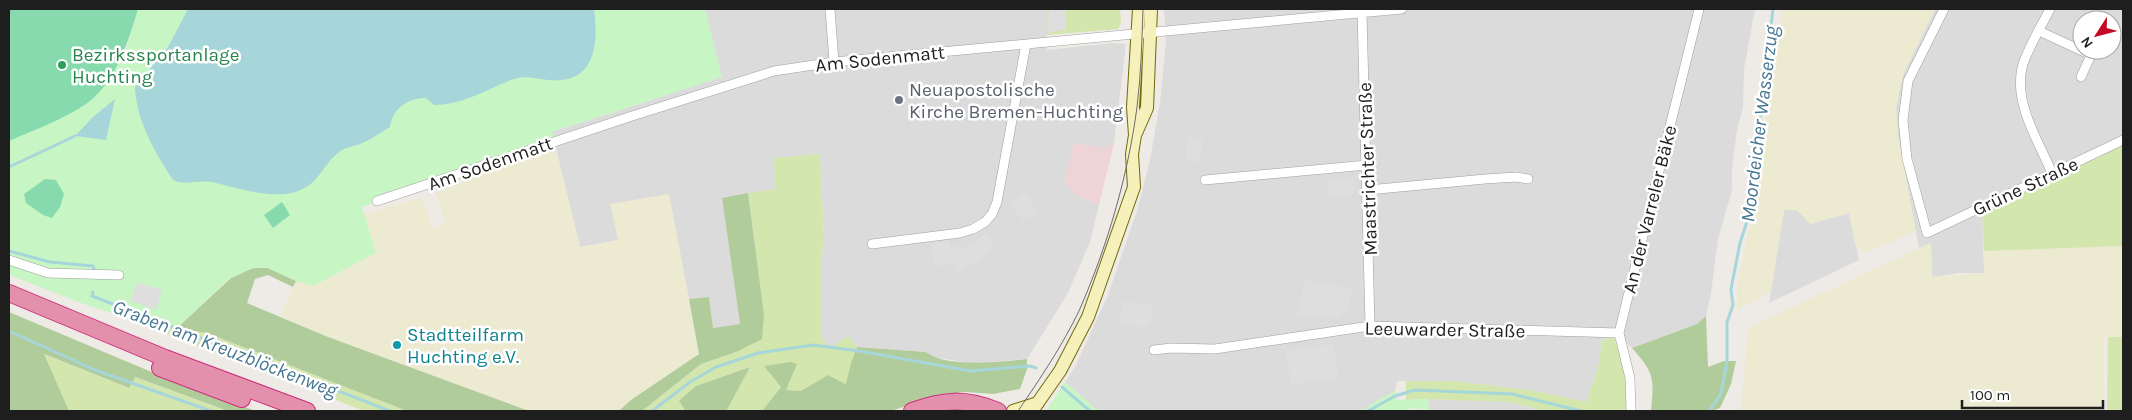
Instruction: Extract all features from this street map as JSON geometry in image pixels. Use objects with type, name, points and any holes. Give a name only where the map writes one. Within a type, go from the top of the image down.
[{"type":"highway","points":[[9,293],[79,324],[252,392],[307,411]]},
{"type":"highway","points":[[9,304],[82,337],[195,382],[275,411]]},
{"type":"highway","points":[[912,411],[937,403],[952,401],[971,402],[998,411]]},
{"type":"main road","points":[[1140,9],[1145,33]]},
{"type":"main road","points":[[1013,411],[1035,407],[1073,348],[1102,280],[1135,184],[1132,154],[1135,135],[1133,107],[1145,33],[1151,9]]},
{"type":"street","points":[[830,9],[834,62]]},
{"type":"street","name":"Am Sodenmatt","points":[[377,201],[765,74],[834,62],[1402,9]]},
{"type":"street","name":"An der Varreler Bäke","points":[[1631,411],[1630,378],[1619,332],[1699,9]]},
{"type":"street","name":"Grüne Straße","points":[[1944,9],[1908,81],[1903,120],[1907,159],[1927,233],[2123,140]]},
{"type":"street","points":[[2050,9],[2022,66],[2020,83],[2022,103],[2052,173]]},
{"type":"street","name":"Maastrichter Straße","points":[[1362,12],[1370,326]]},
{"type":"street","points":[[2039,31],[2072,44]]},
{"type":"street","points":[[872,244],[960,233],[977,227],[992,214],[997,202],[1026,44]]},
{"type":"street","points":[[2081,77],[2090,60]]},
{"type":"street","points":[[1205,180],[1367,165]]},
{"type":"street","points":[[1368,190],[1485,179],[1516,177],[1528,179]]},
{"type":"street","points":[[9,260],[48,272],[119,274]]},
{"type":"street","name":"Leeuwarder Straße","points":[[1154,350],[1171,348],[1215,349],[1370,326],[1619,332]]},
{"type":"shaded area","points":[[705,9],[1047,9],[1047,50],[1112,43],[1126,44],[1114,143],[1105,149],[1074,194],[1099,205],[1090,242],[1068,293],[1027,359],[971,363],[932,357],[926,352],[857,347],[848,336],[830,349],[821,337],[821,260],[824,239],[820,154],[774,158],[775,189],[722,198],[740,324],[713,328],[709,297],[689,299],[669,194],[618,240],[580,247],[552,132],[722,77]]},
{"type":"shaded area","points":[[1049,9],[1066,9],[1066,29],[1048,33]]},
{"type":"shaded area","points":[[1164,9],[1755,9],[1744,69],[1743,108],[1737,129],[1732,169],[1732,190],[1718,239],[1706,316],[1697,324],[1632,348],[1627,343],[1624,335],[1625,328],[1602,341],[1598,367],[1586,402],[1536,391],[1454,381],[1397,381],[1395,391],[1360,411],[1098,411],[1065,382],[1075,367],[1108,295],[1138,208],[1150,160],[1160,103],[1166,42]]},
{"type":"shaded area","points":[[1783,9],[1935,9],[1903,75],[1896,108],[1898,136],[1916,231],[1865,253],[1855,244],[1849,213],[1810,224],[1797,210],[1784,210],[1771,291],[1738,310],[1737,288],[1749,227],[1757,206],[1759,151],[1765,130],[1767,102]]},
{"type":"shaded area","points":[[1935,9],[2123,9],[2123,145],[1982,211],[1984,273],[1959,273],[1932,277],[1931,243],[1919,248],[1898,136],[1896,108],[1903,75]]},
{"type":"shaded area","points":[[1188,138],[1203,140],[1200,162],[1185,161]]},
{"type":"shaded area","points":[[1074,143],[1105,148],[1114,143],[1099,205],[1074,194],[1064,181]]},
{"type":"shaded area","points":[[555,147],[580,247],[618,240],[610,204],[669,194],[699,354],[631,400],[619,411],[529,411],[328,337],[280,316],[296,281],[313,286],[376,253],[364,214],[422,198],[433,230],[446,223],[436,193],[464,182],[465,176]]},
{"type":"shaded area","points":[[1353,178],[1354,194],[1329,196],[1328,180]]},
{"type":"shaded area","points":[[1025,194],[1037,211],[1023,221],[1011,204]]},
{"type":"shaded area","points":[[1784,210],[1797,210],[1810,224],[1849,213],[1859,260],[1769,303]]},
{"type":"shaded area","points":[[986,234],[995,248],[958,274],[951,265],[934,266],[931,244],[950,242],[950,250],[959,244],[962,249]]},
{"type":"shaded area","points":[[1931,243],[1932,277],[1984,273],[1984,251],[2123,246],[2123,337],[2104,338],[2104,411],[1741,411],[1748,328]]},
{"type":"shaded area","points":[[1304,280],[1352,288],[1348,314],[1340,313],[1339,319],[1322,316],[1321,319],[1298,315]]},
{"type":"shaded area","points":[[137,282],[162,290],[156,310],[130,301]]},
{"type":"shaded area","points":[[1123,301],[1154,306],[1151,323],[1148,323],[1147,328],[1119,323]]},
{"type":"shaded area","points":[[1334,344],[1339,378],[1291,385],[1286,351]]},
{"type":"shaded area","points":[[1428,399],[1509,402],[1544,411],[1429,410]]},
{"type":"green space","name":"Bezirkssportanlage Huchting","points":[[9,9],[138,9],[121,58],[100,91],[91,100],[73,112],[9,141]]},
{"type":"green space","points":[[138,9],[705,9],[722,77],[552,132],[555,147],[394,200],[393,197],[362,207],[376,253],[313,286],[296,281],[268,268],[253,268],[230,278],[177,328],[130,319],[84,304],[9,275],[9,141],[59,118],[91,99],[126,49]]},
{"type":"green space","points":[[1047,9],[1120,9],[1121,23],[1118,29],[1047,35]]},
{"type":"green space","points":[[2122,145],[2123,246],[1984,251],[1982,212]]},
{"type":"green space","points":[[820,154],[824,239],[821,260],[821,337],[830,349],[848,336],[857,347],[851,363],[847,384],[828,375],[801,391],[786,390],[765,366],[781,387],[762,411],[727,410],[750,367],[696,386],[685,411],[642,411],[701,364],[736,352],[764,314],[748,193],[775,189],[774,158]]},
{"type":"green space","points":[[45,179],[56,180],[64,194],[60,207],[52,218],[43,215],[26,203],[24,194]]},
{"type":"green space","points":[[748,193],[764,314],[762,339],[736,352],[701,364],[642,411],[619,411],[631,400],[699,354],[689,299],[709,297],[713,328],[740,324],[722,198]]},
{"type":"green space","points":[[282,202],[290,215],[273,228],[264,215]]},
{"type":"green space","points":[[253,268],[268,268],[296,281],[293,287],[268,275],[255,279],[247,303],[328,337],[529,411],[407,411],[207,333],[177,328],[231,278]]},
{"type":"green space","points":[[9,312],[154,373],[256,411],[228,411],[135,377],[129,388],[44,354],[69,411],[9,411]]},
{"type":"green space","points":[[1706,316],[1708,367],[1724,361],[1736,361],[1731,384],[1720,408],[1711,411],[1651,411],[1653,391],[1651,377],[1645,364],[1632,348],[1697,324]]},
{"type":"green space","points":[[130,319],[207,333],[407,411],[364,411]]},
{"type":"green space","points":[[1613,336],[1622,363],[1630,411],[1544,411],[1509,402],[1406,400],[1406,381],[1454,381],[1536,391],[1586,402],[1598,367],[1602,341]]},
{"type":"green space","points":[[2108,337],[2123,337],[2123,411],[2107,411]]},
{"type":"green space","points":[[857,347],[926,352],[935,357],[960,362],[975,363],[1027,359],[1027,369],[1020,389],[993,394],[965,392],[942,394],[891,411],[762,411],[781,387],[764,366],[791,362],[797,364],[786,390],[801,391],[828,375],[846,384]]},
{"type":"green space","points":[[43,354],[128,388],[134,377],[228,411],[69,411]]},
{"type":"green space","points":[[750,367],[727,410],[731,411],[681,411],[685,410],[679,401],[696,386]]},
{"type":"green space","points":[[1065,382],[1098,411],[1046,411]]},
{"type":"green space","points":[[1395,391],[1397,400],[1428,399],[1429,410],[1410,408],[1409,411],[1360,411]]},
{"type":"water","points":[[188,9],[594,9],[596,36],[590,60],[585,69],[576,76],[564,80],[518,78],[475,96],[445,104],[434,105],[426,98],[407,102],[394,114],[390,127],[368,140],[339,152],[314,181],[303,189],[291,193],[278,194],[250,191],[211,182],[177,182],[173,180],[148,136],[139,112],[135,87],[168,47]]},
{"type":"water","points":[[115,99],[106,140],[75,136],[93,117]]},
{"type":"waterway","name":"Moordeicher Wasserzug","points":[[1709,411],[1721,394],[1727,361],[1727,322],[1733,305],[1731,289],[1740,243],[1753,203],[1753,153],[1758,136],[1773,9]]},
{"type":"waterway","points":[[9,167],[75,136]]},
{"type":"waterway","name":"Graben am Kreuzblöckenweg","points":[[9,251],[50,262],[93,266],[94,269]]},
{"type":"waterway","name":"Graben am Kreuzblöckenweg","points":[[93,292],[92,296],[390,411]]},
{"type":"waterway","points":[[9,331],[95,370],[211,411]]},
{"type":"waterway","name":"Graben am Kreuzblöckenweg","points":[[652,411],[690,382],[716,367],[758,353],[813,345],[859,351],[971,371],[1030,366],[1036,368]]},
{"type":"waterway","name":"Graben am Kreuzblöckenweg","points":[[1062,387],[1090,411]]},
{"type":"waterway","name":"Graben am Kreuzblöckenweg","points":[[1368,411],[1395,396],[1415,390],[1512,394],[1581,411]]},
{"type":"tram line","points":[[1018,411],[1050,362],[1079,311],[1107,237],[1122,185],[1133,133],[1142,46],[1143,9]]},
{"type":"place","name":"Bezirkssportanlage Huchting","points":[[62,65]]},
{"type":"place","name":"Neuapostolische Kirche Bremen-Huchting","points":[[899,100]]},
{"type":"place","name":"Stadtteilfarm Huchting e.V.","points":[[397,345]]}]
